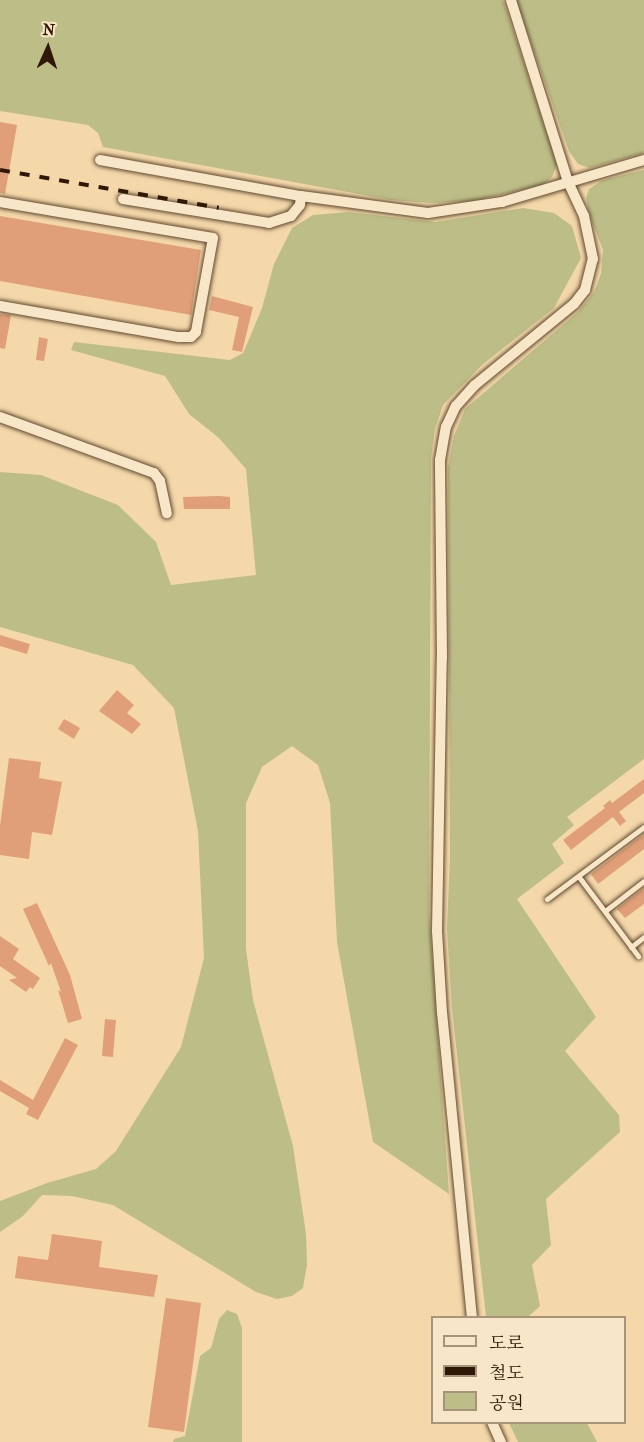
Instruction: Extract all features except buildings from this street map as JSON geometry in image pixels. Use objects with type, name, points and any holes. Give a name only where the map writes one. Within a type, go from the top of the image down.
[{"type":"street","points":[[472,1316],[442,1013],[437,931],[442,658],[440,460],[447,427],[456,406],[476,385],[557,320],[585,290],[591,273],[591,240],[584,216],[568,182],[511,0]]},
{"type":"street","points":[[100,160],[301,196],[428,213],[471,209],[543,192],[568,182],[644,160]]},
{"type":"street","points":[[123,199],[269,223],[291,216],[300,205],[301,196]]},
{"type":"street","points":[[0,202],[213,238],[196,332],[191,337],[178,337],[0,306]]},
{"type":"street","points":[[0,417],[154,473],[159,481],[167,513]]},
{"type":"street","points":[[493,1424],[497,1441]]},
{"type":"lane","points":[[547,899],[644,827]]},
{"type":"lane","points":[[579,877],[638,956]]},
{"type":"lane","points":[[605,911],[644,881]]},
{"type":"lane","points":[[631,946],[644,937]]},
{"type":"green space","points":[[0,0],[503,0],[557,164],[552,177],[543,185],[472,201],[430,203],[391,200],[103,147],[98,133],[88,125],[0,111]]},
{"type":"green space","points":[[516,0],[644,0],[644,153],[590,168],[578,164],[569,151]]},
{"type":"green space","points":[[644,170],[644,759],[567,817],[574,825],[552,844],[564,863],[517,899],[596,1017],[565,1051],[619,1115],[620,1132],[546,1199],[551,1245],[532,1265],[540,1306],[529,1316],[486,1316],[452,1009],[447,929],[450,858],[448,467],[454,436],[465,409],[578,312],[594,292],[601,274],[603,250],[586,198],[589,189],[603,180]]},
{"type":"green space","points":[[523,208],[554,213],[572,226],[581,258],[554,308],[483,364],[443,405],[435,429],[431,458],[429,911],[449,1194],[373,1142],[337,942],[330,803],[318,765],[292,746],[262,767],[246,803],[246,949],[253,1000],[293,1146],[306,1234],[307,1264],[303,1288],[292,1296],[277,1299],[256,1292],[113,1205],[72,1196],[42,1195],[23,1216],[0,1232],[0,1201],[47,1183],[96,1169],[116,1151],[181,1047],[204,958],[198,831],[174,708],[133,665],[0,627],[0,472],[41,475],[118,505],[156,542],[171,585],[256,575],[246,469],[219,438],[189,414],[165,376],[71,350],[74,342],[230,360],[243,353],[262,308],[274,264],[292,228],[313,215],[348,212],[435,222]]},
{"type":"green space","points":[[227,1310],[237,1314],[242,1328],[242,1442],[173,1442],[174,1439],[185,1436],[200,1356],[211,1348],[219,1319]]},
{"type":"green space","points":[[509,1424],[588,1424],[597,1442],[518,1442]]},
{"type":"railway","points":[[0,170],[219,208]]}]
